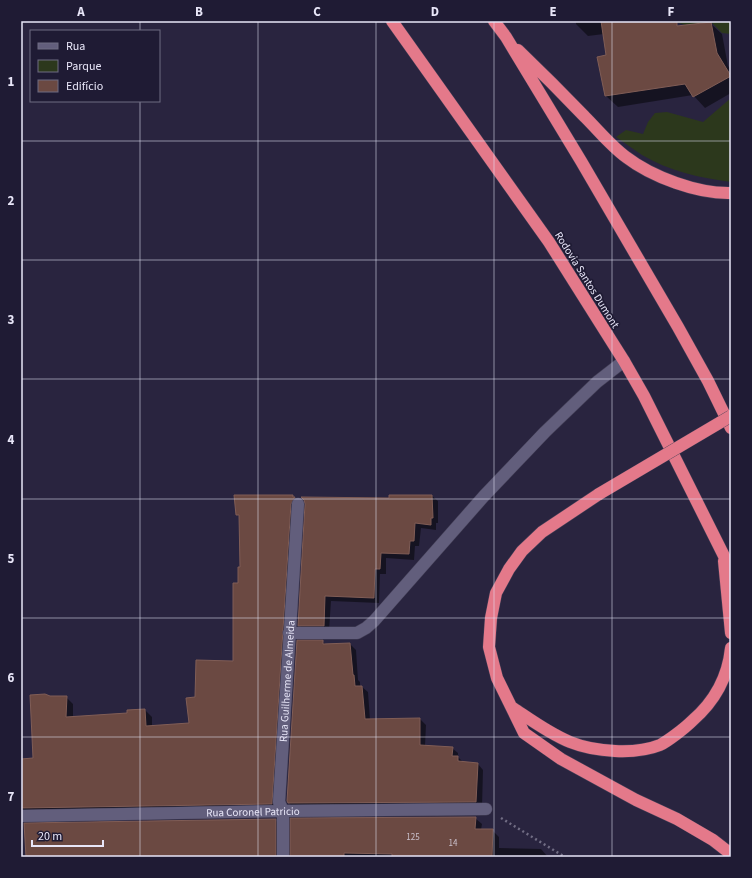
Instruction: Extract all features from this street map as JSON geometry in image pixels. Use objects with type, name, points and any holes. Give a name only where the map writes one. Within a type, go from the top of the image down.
[{"type":"highway","name":"Rodovia Santos Dumont","points":[[392,21],[549,242],[624,361],[644,396],[731,570]]},
{"type":"highway","points":[[494,21],[506,37],[581,161],[678,327],[708,381],[731,428]]},
{"type":"highway","points":[[506,37],[548,78],[611,145],[626,157],[645,170],[664,178],[703,190],[731,193]]},
{"type":"highway","points":[[731,416],[599,494],[542,532],[522,551],[509,569],[496,593],[491,618],[489,647],[497,678],[524,732],[561,759],[636,800],[677,819],[713,840],[731,854]]},
{"type":"highway","points":[[723,552],[731,634]]},
{"type":"highway","points":[[513,708],[571,743],[606,751],[632,751],[660,744],[688,725],[703,712],[716,696],[730,658],[731,648]]},
{"type":"street","points":[[289,633],[357,633],[366,628],[374,621],[484,496],[545,432],[597,382],[624,361]]},
{"type":"street","name":"Rua Guilherme de Almeida","points":[[283,857],[283,811],[279,802],[298,504]]},
{"type":"street","name":"Rua Coronel Patricio","points":[[21,816],[486,809]]},
{"type":"path","points":[[486,809],[565,857]]},
{"type":"green space","points":[[673,21],[731,21],[731,34],[722,33],[711,22],[685,25]]},
{"type":"green space","points":[[731,98],[731,182],[696,176],[674,170],[652,161],[616,137],[626,130],[643,134],[648,122],[655,113],[667,112],[703,122]]},
{"type":"building","points":[[601,21],[677,21],[677,26],[711,22],[717,53],[731,76],[693,97],[685,84],[605,96],[597,57],[606,55]]},
{"type":"building","points":[[234,495],[293,495],[293,497],[295,497],[291,504],[272,804],[21,808],[21,759],[33,758],[30,695],[45,694],[50,696],[67,696],[66,717],[127,713],[127,710],[145,709],[146,726],[189,723],[186,698],[195,697],[196,660],[233,661],[233,583],[238,583],[238,567],[240,567],[239,515],[236,515]]},
{"type":"building","points":[[389,495],[432,495],[433,518],[431,518],[431,525],[415,523],[414,541],[410,541],[409,554],[381,553],[380,569],[375,569],[374,598],[325,596],[324,626],[298,626],[305,504],[301,497],[389,498]]},
{"type":"building","points":[[297,640],[323,640],[323,644],[350,643],[355,686],[362,686],[365,719],[420,718],[420,745],[453,747],[452,756],[458,756],[458,761],[478,763],[476,802],[288,803]]},
{"type":"building","points":[[476,817],[475,829],[493,829],[492,857],[392,857],[392,854],[344,853],[344,857],[290,857],[290,818]]},
{"type":"building","points":[[276,819],[276,857],[26,857],[24,823]]}]
